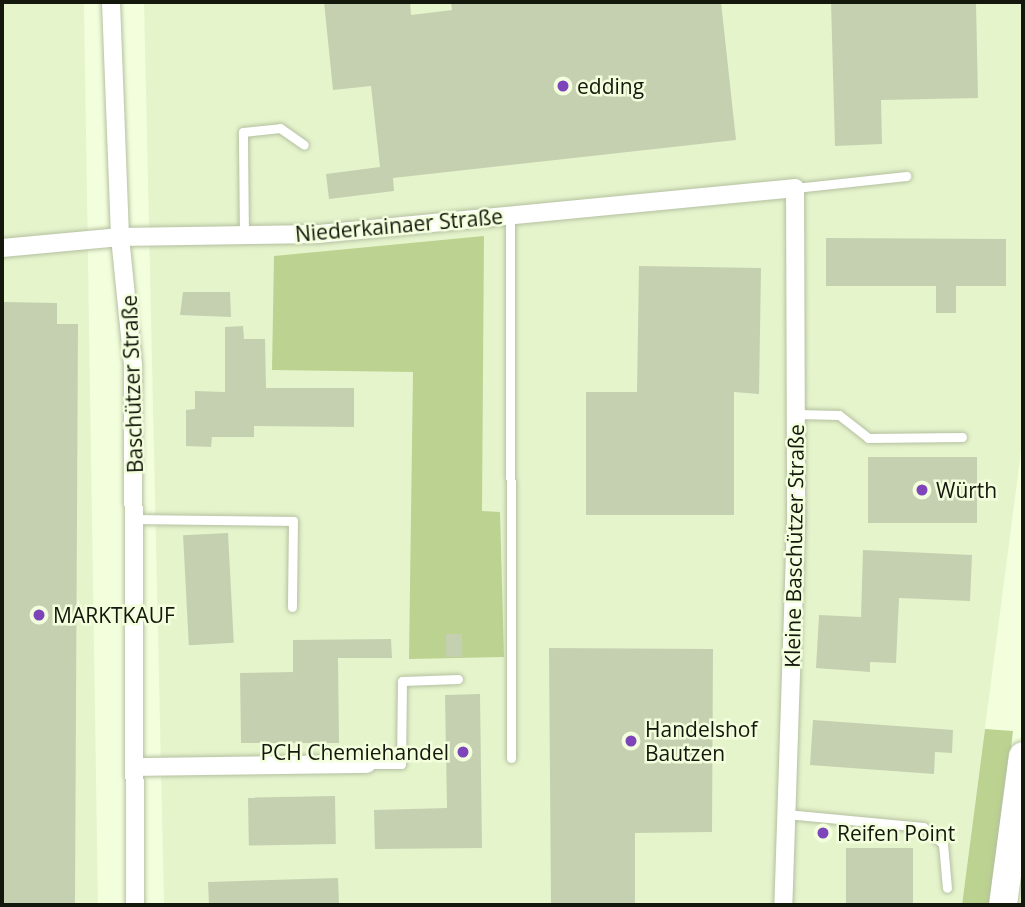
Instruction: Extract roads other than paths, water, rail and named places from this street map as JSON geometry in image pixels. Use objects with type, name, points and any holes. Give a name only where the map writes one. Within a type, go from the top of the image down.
[{"type":"main road","points":[[1003,905],[1023,756]]},
{"type":"street","name":"Baschützer Straße","points":[[111,2],[120,237],[130,286],[138,766],[135,905]]},
{"type":"street","name":"Niederkainaer Straße","points":[[2,248],[120,237],[244,237],[795,188]]},
{"type":"street","name":"Kleine Baschützer Straße","points":[[783,905],[797,414],[795,188]]},
{"type":"street","points":[[138,766],[367,764]]},
{"type":"lane","points":[[244,237],[243,132],[280,128],[304,145]]},
{"type":"lane","points":[[795,188],[906,176]]},
{"type":"lane","points":[[510,215],[511,758]]},
{"type":"lane","points":[[797,414],[839,415],[868,438],[962,437]]},
{"type":"lane","points":[[135,519],[293,521],[292,607]]},
{"type":"lane","points":[[367,764],[401,764],[402,681],[458,679]]},
{"type":"lane","points":[[786,814],[923,827],[943,844],[947,888]]},
{"type":"place","name":"edding","points":[[563,86]]},
{"type":"place","name":"Würth","points":[[922,490]]},
{"type":"place","name":"MARKTKAUF","points":[[39,615]]},
{"type":"place","name":"Handelshof Bautzen","points":[[631,741]]},
{"type":"place","name":"PCH Chemiehandel","points":[[463,752]]},
{"type":"place","name":"Reifen Point","points":[[823,833]]}]
